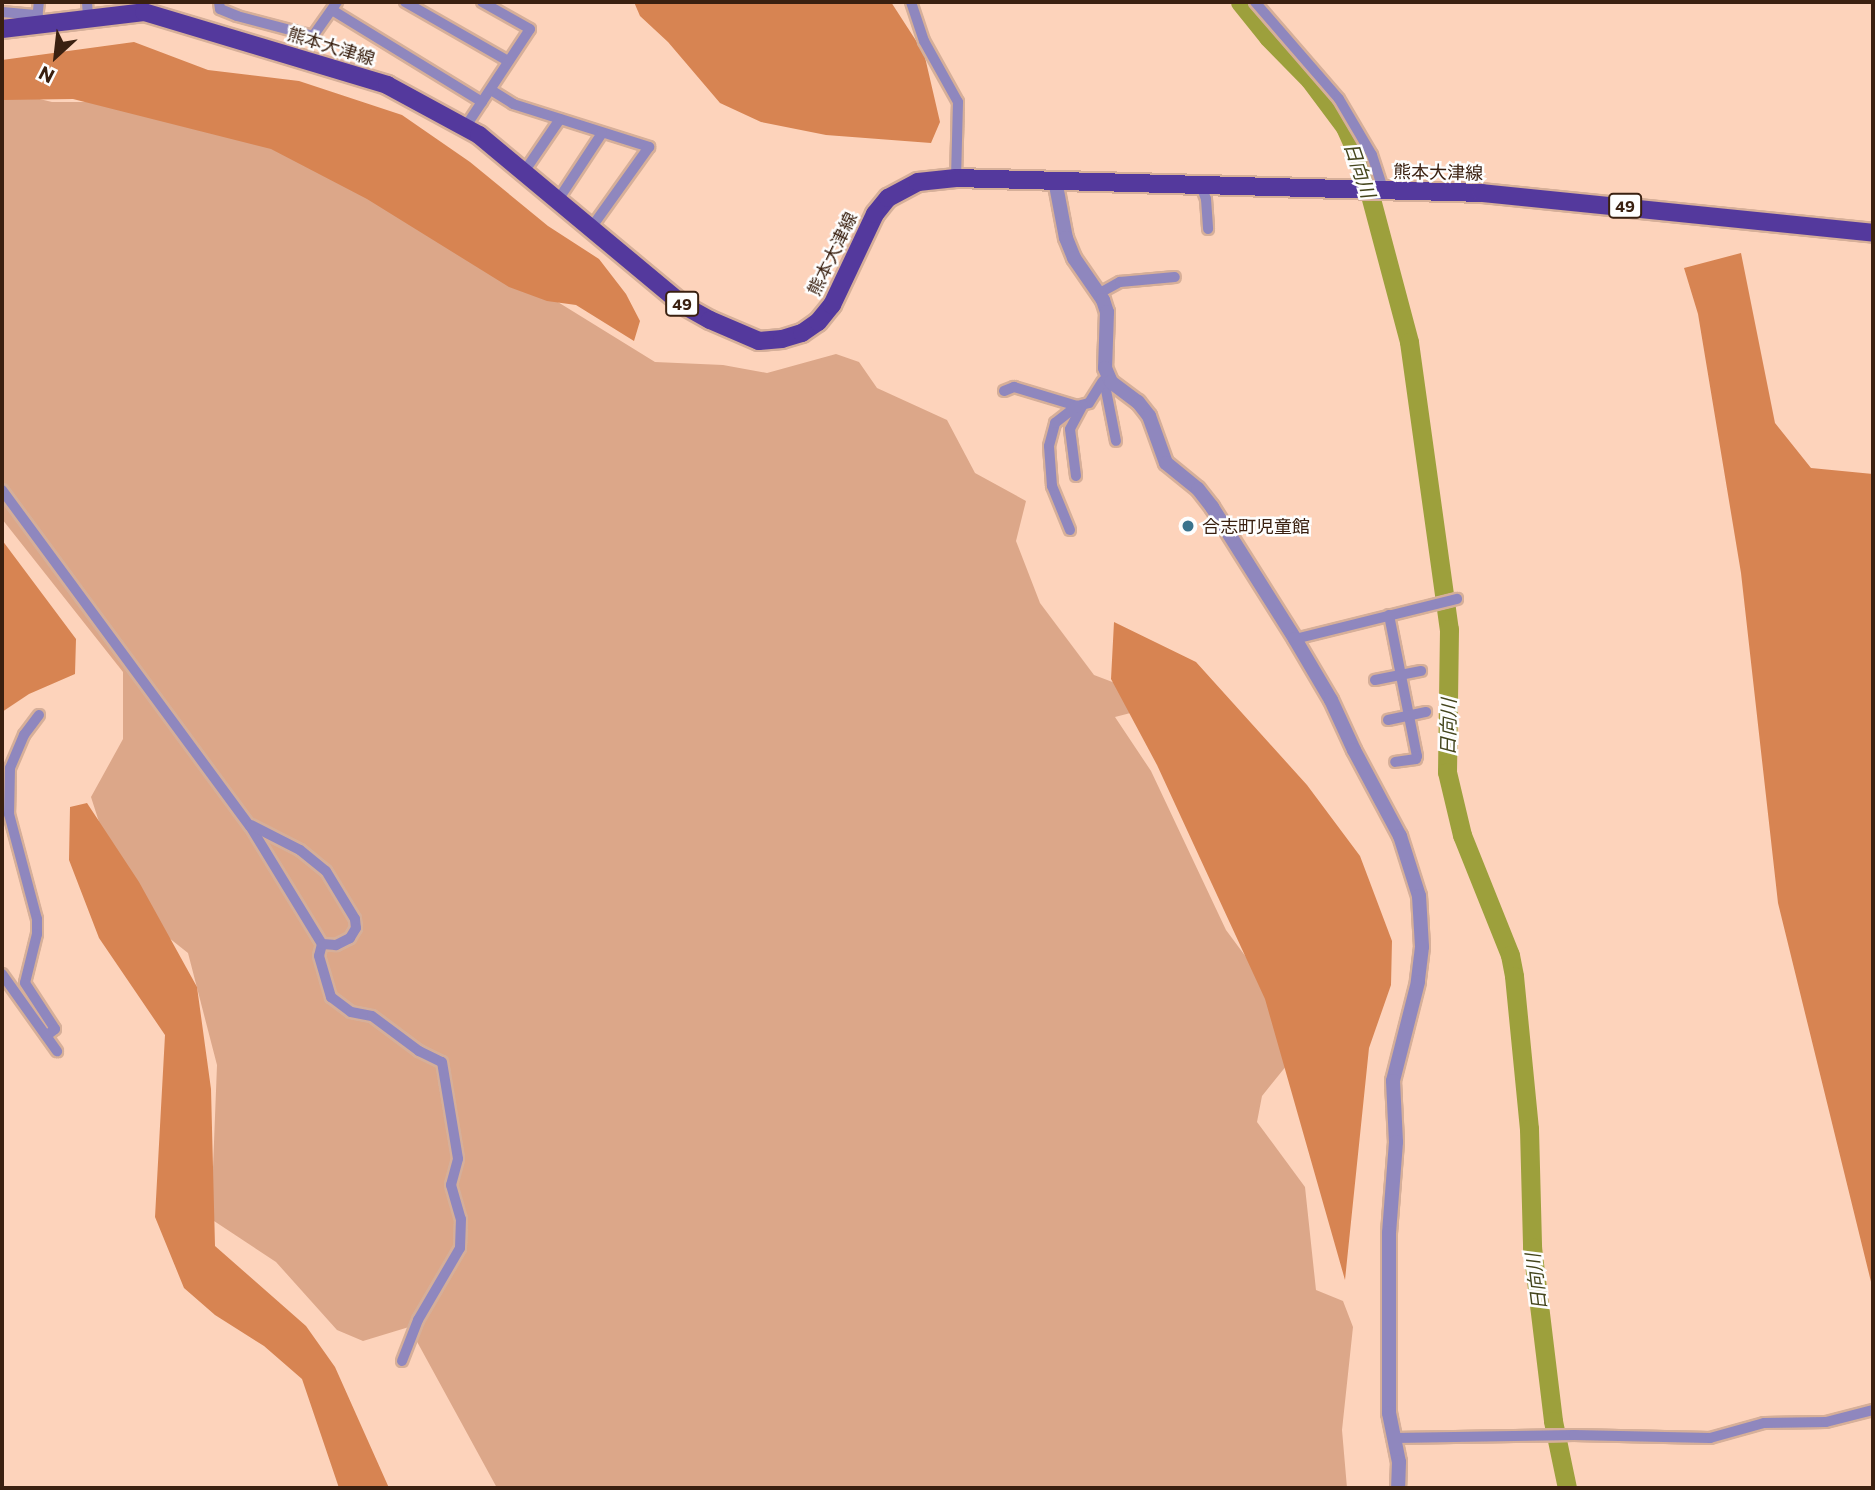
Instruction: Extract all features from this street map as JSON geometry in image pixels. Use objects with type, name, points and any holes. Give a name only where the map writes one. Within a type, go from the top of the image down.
[{"type":"main road","name":"熊本大津線","points":[[2,29],[88,10],[157,15],[387,85],[466,126],[683,305],[739,334],[760,341],[782,340],[802,333],[818,322],[832,305],[875,214],[888,198],[918,182],[956,178],[1482,193],[1873,233]]},
{"type":"street","points":[[2,12],[37,20],[39,2]]},
{"type":"street","points":[[219,2],[220,9],[237,16],[313,36],[334,6],[482,102]]},
{"type":"street","points":[[405,2],[508,61]]},
{"type":"street","points":[[466,126],[530,29],[482,2]]},
{"type":"street","points":[[911,2],[924,41],[958,102],[956,178]]},
{"type":"street","points":[[1255,2],[1339,99],[1372,155],[1380,192]]},
{"type":"street","points":[[491,90],[513,104],[649,148],[591,228]]},
{"type":"street","points":[[524,172],[560,119]]},
{"type":"street","points":[[558,200],[602,133]]},
{"type":"street","points":[[1055,180],[1070,248],[1107,312],[1105,379],[1116,441]]},
{"type":"street","points":[[1201,186],[1206,200],[1208,229]]},
{"type":"street","points":[[1098,293],[1120,282],[1175,277]]},
{"type":"street","points":[[1070,530],[1052,486],[1049,446],[1055,423],[1080,405],[1089,403],[1105,379]]},
{"type":"street","points":[[1105,379],[1138,402],[1149,416],[1167,463],[1198,489],[1212,507],[1295,639],[1331,700],[1353,750],[1400,836],[1419,896],[1422,947],[1418,982],[1393,1082],[1396,1142],[1390,1233],[1389,1413],[1399,1462],[1398,1488]]},
{"type":"street","points":[[1004,391],[1014,387],[1080,405]]},
{"type":"street","points":[[1076,476],[1070,429],[1080,405]]},
{"type":"street","points":[[2,490],[248,823],[321,944],[319,956],[331,997],[351,1012],[372,1016],[419,1051],[442,1062],[458,1159],[451,1185],[461,1219],[460,1248],[418,1320],[402,1361]]},
{"type":"street","points":[[1295,639],[1457,599]]},
{"type":"street","points":[[1389,615],[1417,756],[1416,760],[1395,762]]},
{"type":"street","points":[[1375,680],[1421,671]]},
{"type":"street","points":[[1388,720],[1426,712]]},
{"type":"street","points":[[39,715],[24,735],[10,768],[9,814],[37,919],[25,983],[55,1029],[46,1036]]},
{"type":"street","points":[[248,823],[300,850],[326,871],[355,919],[356,928],[350,938],[336,945],[321,944]]},
{"type":"street","points":[[2,974],[57,1051]]},
{"type":"street","points":[[1395,1438],[1574,1435],[1710,1438],[1764,1423],[1826,1422],[1873,1410]]},
{"type":"shaded area","points":[[634,2],[891,2],[924,53],[940,122],[931,143],[826,135],[761,122],[720,103],[668,42],[640,16]]},
{"type":"shaded area","points":[[134,42],[208,70],[299,81],[402,115],[470,162],[548,226],[599,259],[626,294],[640,321],[634,341],[576,305],[547,301],[509,287],[367,199],[271,149],[73,99],[2,100],[2,60]]},
{"type":"shaded area","points":[[2,90],[52,102],[137,102],[295,140],[655,362],[723,365],[767,373],[836,354],[859,362],[877,388],[947,420],[975,473],[1026,501],[1016,541],[1040,603],[1094,675],[1144,694],[1142,710],[1115,717],[1151,771],[1226,930],[1292,1019],[1291,1060],[1262,1096],[1257,1122],[1305,1187],[1316,1290],[1343,1301],[1353,1327],[1342,1430],[1347,1488],[497,1488],[409,1327],[363,1341],[337,1330],[276,1262],[211,1219],[217,1065],[188,953],[125,903],[91,797],[123,739],[123,672],[2,519]]},
{"type":"shaded area","points":[[1741,253],[1775,423],[1811,468],[1873,474],[1873,1290],[1778,903],[1741,573],[1698,314],[1684,268]]},
{"type":"shaded area","points":[[2,540],[76,639],[75,674],[29,694],[2,712]]},
{"type":"shaded area","points":[[1114,622],[1196,662],[1307,785],[1360,856],[1392,941],[1391,985],[1369,1048],[1345,1280],[1265,999],[1157,765],[1111,679]]},
{"type":"shaded area","points":[[87,803],[139,882],[197,987],[211,1089],[215,1246],[306,1326],[335,1367],[389,1488],[339,1488],[302,1379],[264,1346],[215,1315],[184,1288],[155,1217],[165,1035],[99,938],[69,860],[70,807]]},
{"type":"waterway","name":"日向川","points":[[1240,2],[1268,37],[1310,80],[1345,127],[1362,165],[1409,342],[1449,629],[1447,772],[1462,835],[1510,955],[1514,976],[1529,1129],[1532,1247],[1553,1421],[1567,1488]]},
{"type":"place","name":"合志町児童館","points":[[1188,526]]}]
